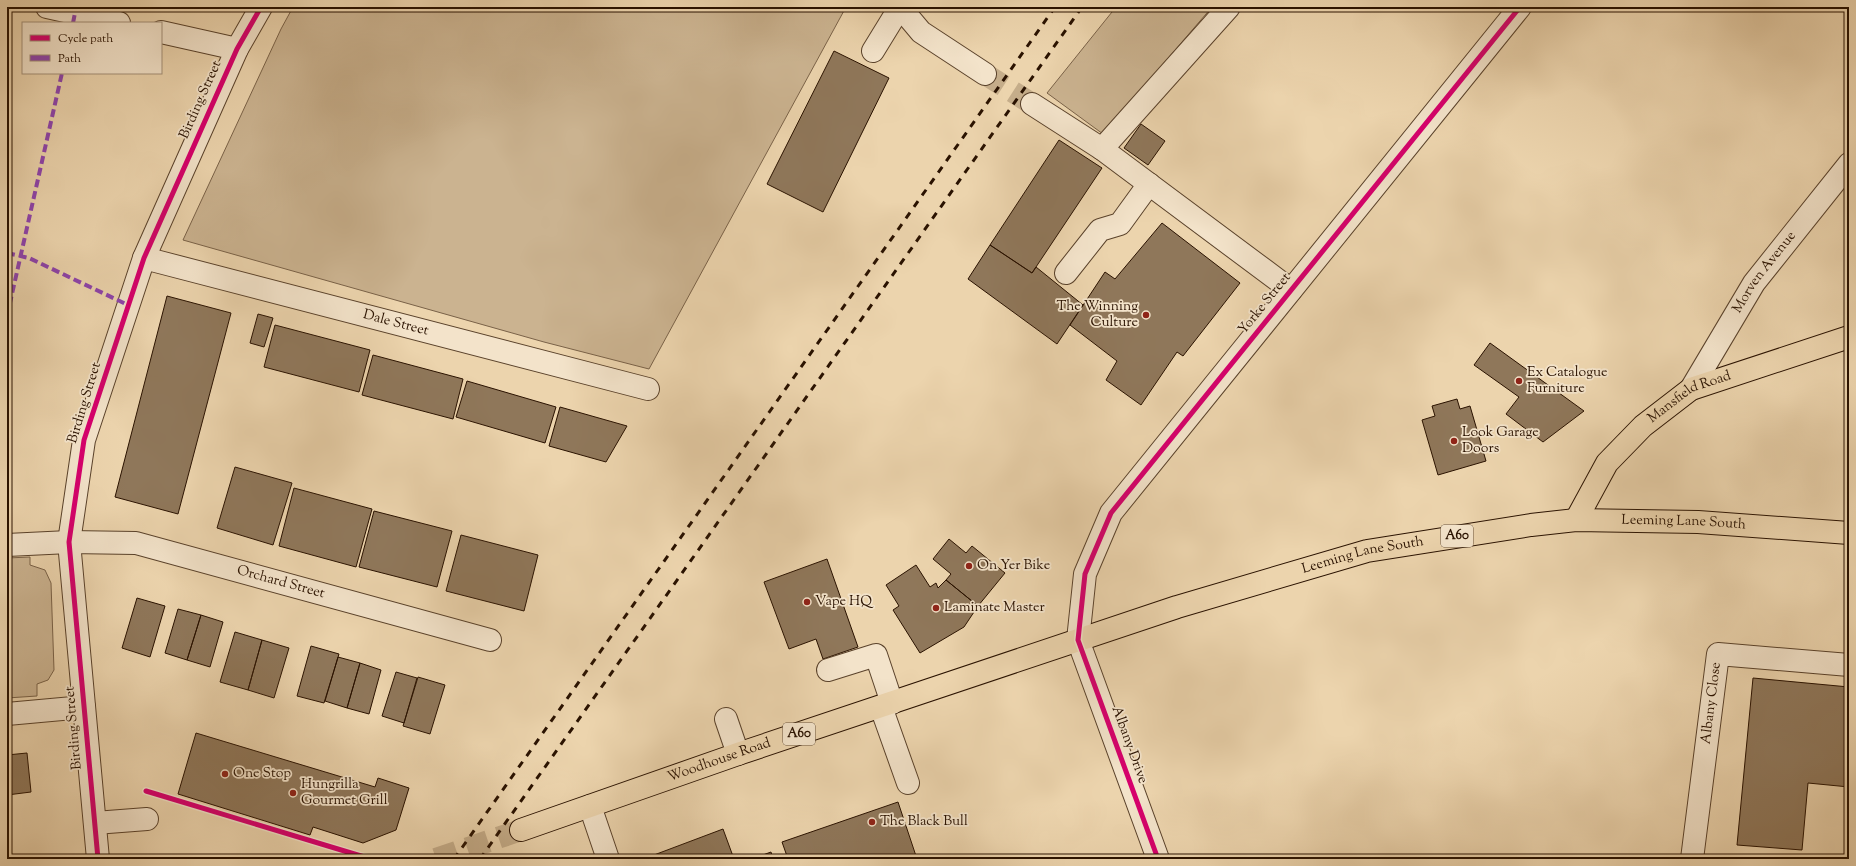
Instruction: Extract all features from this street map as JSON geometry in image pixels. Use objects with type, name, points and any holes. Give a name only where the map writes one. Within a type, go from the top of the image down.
[{"type":"main road","name":"Mansfield Road","points":[[1576,520],[1607,463],[1642,426],[1691,389],[1849,337]]},
{"type":"main road","name":"Leeming Lane South","points":[[1078,640],[1177,607],[1367,551],[1531,525],[1576,520],[1698,522],[1849,533]]},
{"type":"main road","name":"Woodhouse Road","points":[[521,830],[738,754],[1078,640]]},
{"type":"street","points":[[47,7],[114,22]]},
{"type":"street","name":"Birding Street","points":[[98,859],[69,542],[84,440],[144,258],[237,49],[261,7]]},
{"type":"street","points":[[873,51],[900,7],[921,32],[985,74]]},
{"type":"street","points":[[1102,149],[1229,7]]},
{"type":"street","name":"Yorke Street","points":[[1078,640],[1085,574],[1111,513],[1520,7]]},
{"type":"street","points":[[162,32],[237,49]]},
{"type":"street","points":[[1032,104],[1102,149],[1291,290]]},
{"type":"street","name":"Morven Avenue","points":[[1691,389],[1754,283],[1849,164]]},
{"type":"street","points":[[1066,273],[1100,230],[1120,224],[1149,184]]},
{"type":"street","name":"Dale Street","points":[[144,258],[648,389]]},
{"type":"street","name":"Orchard Street","points":[[7,545],[69,542],[136,543],[490,640]]},
{"type":"street","name":"Albany Drive","points":[[1078,640],[1158,859]]},
{"type":"street","points":[[828,670],[876,654],[887,705],[908,783]]},
{"type":"street","name":"Albany Close","points":[[1692,859],[1718,654],[1849,664]]},
{"type":"street","points":[[7,714],[84,707]]},
{"type":"street","points":[[726,719],[738,754]]},
{"type":"street","points":[[590,806],[608,859]]},
{"type":"street","points":[[95,823],[147,819]]},
{"type":"shaded area","points":[[293,7],[846,7],[649,369],[544,342],[183,240],[281,29]]},
{"type":"shaded area","points":[[1116,7],[1212,7],[1103,134],[1047,93]]},
{"type":"shaded area","points":[[30,557],[30,565],[45,570],[51,583],[54,670],[48,680],[37,684],[37,696],[7,698],[7,558]]},
{"type":"building","points":[[834,51],[889,78],[823,212],[767,184]]},
{"type":"building","points":[[1141,124],[1165,141],[1148,165],[1124,148]]},
{"type":"building","points":[[1059,140],[1102,168],[1032,273],[990,245]]},
{"type":"building","name":"The Winning Culture","points":[[1162,223],[1240,283],[1183,356],[1177,352],[1141,405],[1106,380],[1117,361],[1070,325],[1105,272],[1115,279]]},
{"type":"building","points":[[990,245],[1032,273],[1036,267],[1083,305],[1057,344],[968,279]]},
{"type":"building","points":[[167,296],[231,313],[178,514],[115,497]]},
{"type":"building","points":[[258,314],[273,318],[264,347],[250,343]]},
{"type":"building","points":[[275,325],[370,350],[359,392],[264,367]]},
{"type":"building","name":"Ex Catalogue Furniture","points":[[1490,343],[1584,411],[1543,442],[1506,414],[1519,397],[1474,365]]},
{"type":"building","points":[[373,355],[463,379],[453,419],[362,395]]},
{"type":"building","points":[[467,381],[556,407],[545,443],[456,417]]},
{"type":"building","name":"Look Garage Doors","points":[[1457,399],[1460,409],[1470,406],[1486,461],[1438,475],[1422,420],[1435,416],[1432,406]]},
{"type":"building","points":[[560,407],[627,426],[606,462],[549,446]]},
{"type":"building","points":[[7,454],[9,454],[10,496],[7,496]]},
{"type":"building","points":[[235,467],[292,483],[273,545],[217,528]]},
{"type":"building","points":[[294,488],[372,509],[356,567],[279,546]]},
{"type":"building","points":[[374,511],[452,531],[437,587],[359,567]]},
{"type":"building","points":[[461,535],[538,555],[524,611],[446,591]]},
{"type":"building","name":"On Yer Bike","points":[[949,539],[966,553],[972,546],[1005,573],[978,606],[946,580],[951,574],[933,559]]},
{"type":"building","name":"Vape HQ","points":[[827,559],[858,647],[823,659],[816,639],[789,649],[764,582]]},
{"type":"building","name":"Laminate Master","points":[[916,565],[930,587],[936,583],[938,588],[946,580],[978,606],[964,627],[920,653],[893,610],[899,606],[886,585]]},
{"type":"building","points":[[137,598],[165,606],[150,657],[122,648]]},
{"type":"building","points":[[178,609],[201,615],[187,660],[165,653]]},
{"type":"building","points":[[201,615],[223,622],[210,667],[187,660]]},
{"type":"building","points":[[235,632],[262,640],[248,690],[220,682]]},
{"type":"building","points":[[262,640],[289,648],[274,698],[248,690]]},
{"type":"building","points":[[311,646],[339,654],[324,703],[297,696]]},
{"type":"building","points":[[338,657],[360,663],[347,708],[325,701]]},
{"type":"building","points":[[360,663],[381,670],[369,714],[347,708]]},
{"type":"building","points":[[396,672],[417,678],[404,723],[382,716]]},
{"type":"building","points":[[418,677],[445,685],[430,734],[403,726]]},
{"type":"building","points":[[1753,678],[1849,687],[1849,787],[1808,783],[1802,850],[1737,845]]},
{"type":"building","points":[[196,733],[375,787],[378,778],[409,788],[396,830],[363,843],[313,827],[310,835],[178,794]]},
{"type":"building","points":[[27,753],[31,792],[7,795],[7,755]]},
{"type":"building","name":"The Black Bull","points":[[898,802],[917,859],[788,859],[782,842]]},
{"type":"building","points":[[723,829],[734,859],[646,858]]},
{"type":"building","points":[[771,852],[773,859],[752,859]]},
{"type":"tunnel","points":[[985,74],[1032,104]]},
{"type":"tunnel","points":[[436,859],[521,830]]},
{"type":"railway","points":[[454,859],[1055,7]]},
{"type":"railway","points":[[480,859],[1082,7]]},
{"type":"marked path","points":[[73,22],[75,13]]},
{"type":"marked path","points":[[7,316],[62,74]]},
{"type":"marked path","points":[[7,253],[29,258],[128,305]]},
{"type":"cycle path","points":[[98,859],[69,542],[84,440],[144,258],[237,49],[261,7]]},
{"type":"cycle path","points":[[1158,859],[1078,640],[1085,574],[1111,513],[1520,7]]},
{"type":"cycle path","points":[[146,791],[371,859]]},
{"type":"place","name":"The Winning Culture","points":[[1146,315]]},
{"type":"place","name":"Ex Catalogue Furniture","points":[[1519,381]]},
{"type":"place","name":"Look Garage Doors","points":[[1454,441]]},
{"type":"place","name":"On Yer Bike","points":[[969,566]]},
{"type":"place","name":"Vape HQ","points":[[807,602]]},
{"type":"place","name":"Laminate Master","points":[[936,608]]},
{"type":"place","name":"One Stop","points":[[225,774]]},
{"type":"place","name":"Hungrilla Gourmet Grill","points":[[293,793]]},
{"type":"place","name":"The Black Bull","points":[[872,822]]}]
